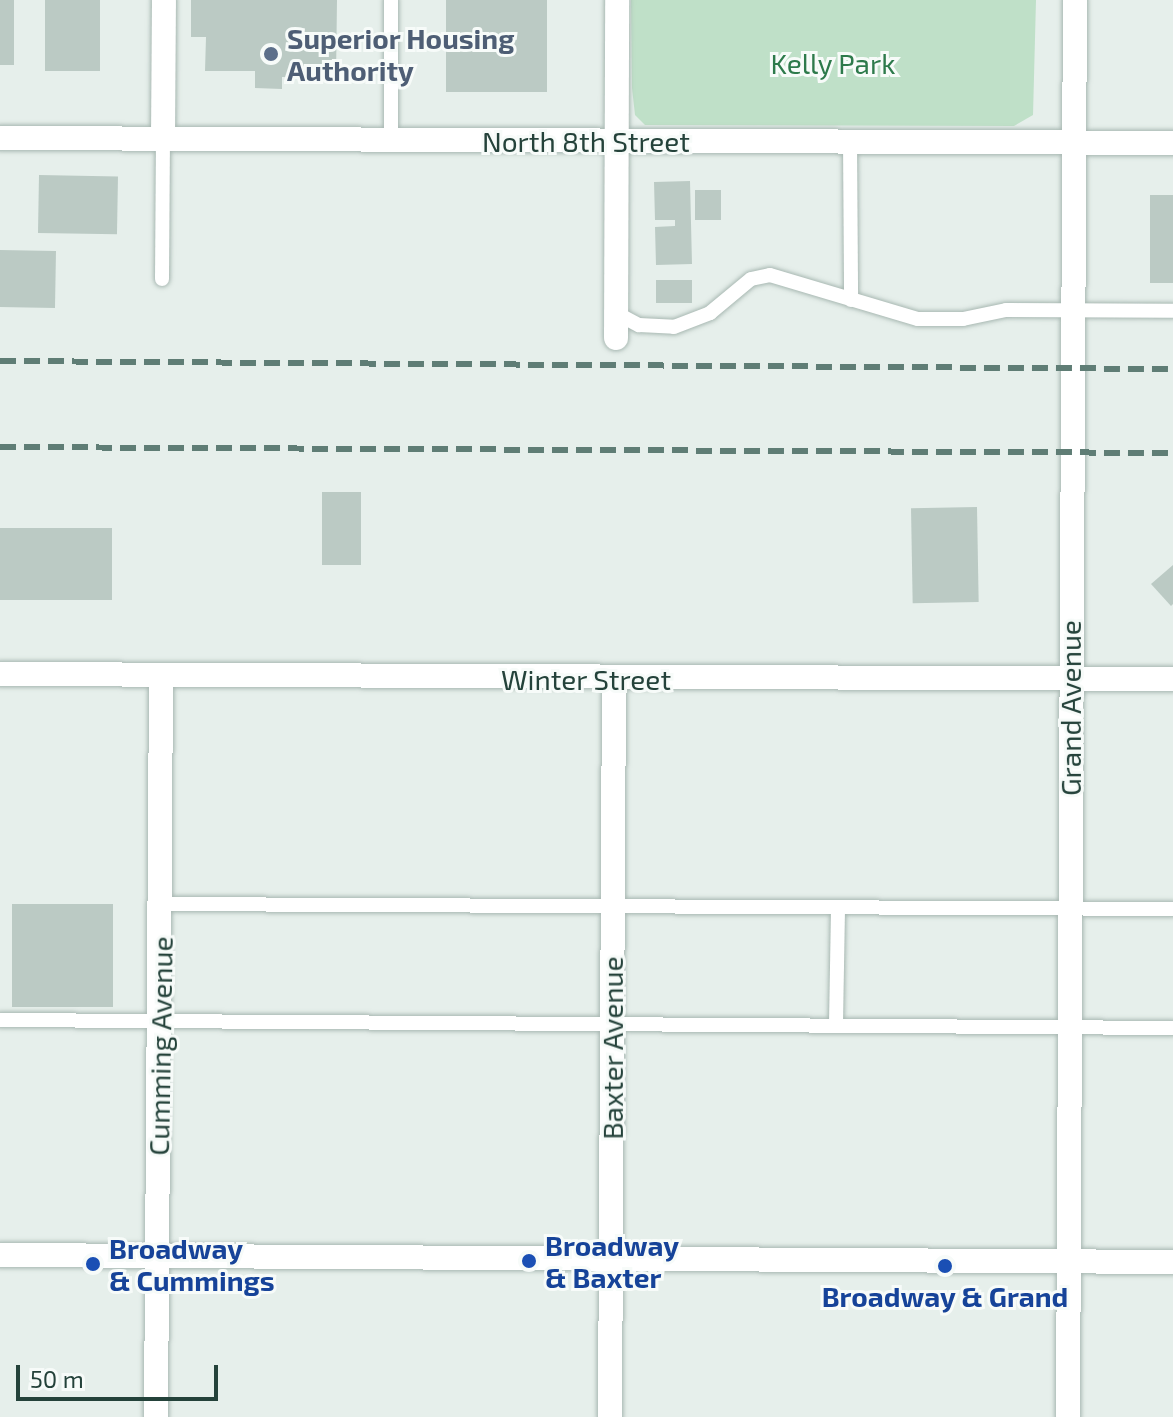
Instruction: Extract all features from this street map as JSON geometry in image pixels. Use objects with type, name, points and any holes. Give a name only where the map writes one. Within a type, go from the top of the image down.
[{"type":"street","points":[[163,139],[164,0]]},
{"type":"street","points":[[616,338],[617,0]]},
{"type":"street","name":"Grand Avenue","points":[[1068,1417],[1075,0]]},
{"type":"street","name":"North 8th Street","points":[[0,138],[1173,143]]},
{"type":"street","name":"Winter Street","points":[[0,674],[1173,679]]},
{"type":"street","name":"Cumming Avenue","points":[[156,1417],[161,675]]},
{"type":"street","name":"Baxter Avenue","points":[[610,1417],[614,679]]},
{"type":"street","points":[[0,1255],[1173,1262]]},
{"type":"lane","points":[[391,0],[391,140]]},
{"type":"lane","points":[[162,279],[163,139]]},
{"type":"lane","points":[[850,141],[851,300]]},
{"type":"lane","points":[[616,313],[639,325],[674,327],[710,313],[751,279],[770,275],[851,300],[940,320],[1006,310],[1173,311]]},
{"type":"lane","points":[[161,904],[1173,909]]},
{"type":"lane","points":[[836,1024],[838,907]]},
{"type":"lane","points":[[0,1020],[1173,1028]]},
{"type":"green space","name":"Kelly Park","points":[[631,0],[1036,0],[1033,115],[1014,126],[645,125],[635,115]]},
{"type":"building","points":[[0,0],[14,0],[14,65],[0,65]]},
{"type":"building","points":[[45,0],[100,0],[100,71],[45,71]]},
{"type":"building","name":"Superior Housing Authority","points":[[191,0],[337,0],[336,78],[282,77],[282,89],[255,88],[255,71],[205,71],[206,37],[191,37]]},
{"type":"building","points":[[446,0],[547,0],[547,92],[446,92]]},
{"type":"building","points":[[39,175],[118,176],[117,234],[38,233]]},
{"type":"building","points":[[690,181],[692,264],[656,265],[655,227],[675,226],[675,220],[655,220],[654,182]]},
{"type":"building","points":[[695,190],[721,190],[721,220],[695,220]]},
{"type":"building","points":[[1150,195],[1173,195],[1173,283],[1150,283]]},
{"type":"building","points":[[0,250],[56,251],[55,308],[0,307]]},
{"type":"building","points":[[656,280],[692,280],[692,303],[656,303]]},
{"type":"building","points":[[322,492],[361,492],[361,565],[322,565]]},
{"type":"building","points":[[977,507],[979,602],[913,603],[911,508]]},
{"type":"building","points":[[0,528],[112,528],[112,600],[0,600]]},
{"type":"building","points":[[1173,565],[1173,604],[1171,606],[1151,584]]},
{"type":"building","points":[[12,904],[113,904],[113,1007],[12,1007]]},
{"type":"railway","points":[[0,361],[1173,369]]},
{"type":"railway","points":[[0,447],[1173,453]]},
{"type":"place","name":"Superior Housing Authority","points":[[271,54]]},
{"type":"place","name":"Broadway & Baxter","points":[[529,1261]]},
{"type":"place","name":"Broadway & Cummings","points":[[93,1264]]},
{"type":"place","name":"Broadway & Grand","points":[[945,1266]]}]
